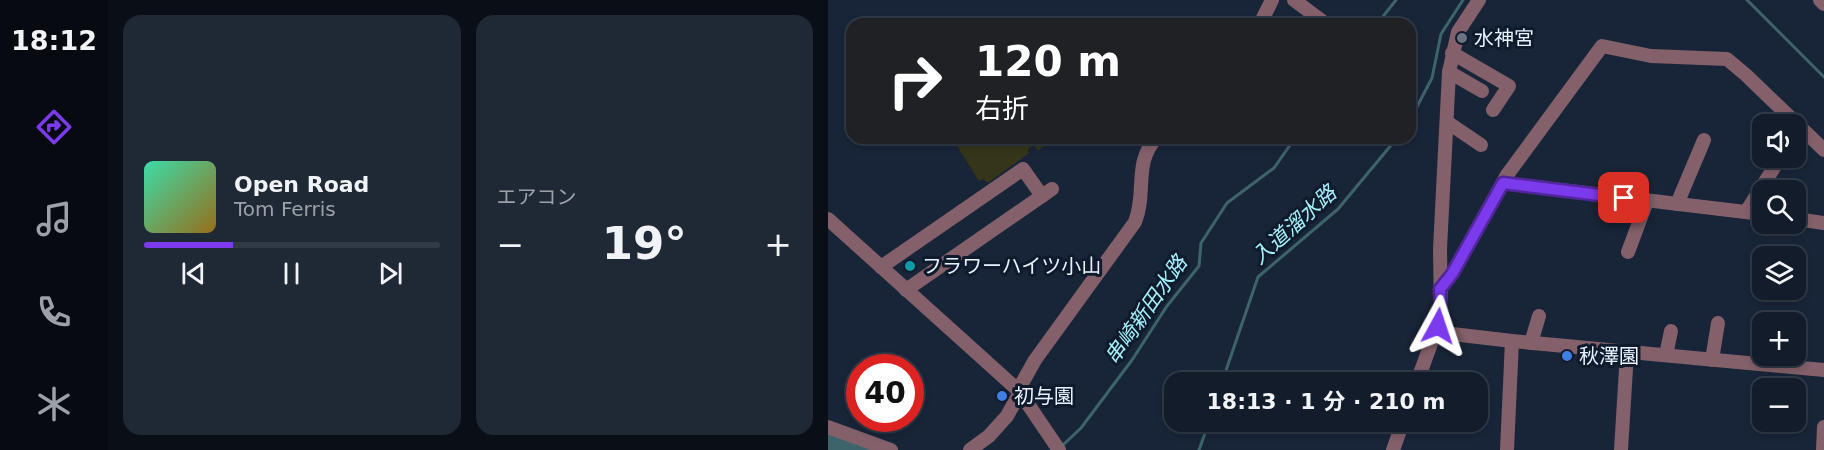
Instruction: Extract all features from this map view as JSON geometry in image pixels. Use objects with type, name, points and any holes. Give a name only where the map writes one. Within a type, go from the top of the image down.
[{"type":"street","points":[[1263,18],[1272,0]]},
{"type":"street","points":[[1294,0],[1318,18]]},
{"type":"street","points":[[1421,372],[1441,316],[1440,249],[1449,72],[1458,32],[1479,0]]},
{"type":"street","points":[[1820,0],[1824,4]]},
{"type":"street","points":[[1440,289],[1452,274],[1503,183],[1602,46],[1651,56],[1727,59],[1782,114]]},
{"type":"street","points":[[1452,53],[1509,86],[1493,110]]},
{"type":"street","points":[[1449,72],[1482,91]]},
{"type":"street","points":[[1447,122],[1480,145]]},
{"type":"street","points":[[1806,136],[1824,150]]},
{"type":"street","points":[[1677,204],[1704,140]]},
{"type":"street","points":[[970,450],[989,436],[1007,416],[1020,384],[1035,360],[1135,222],[1142,200],[1143,157],[1152,144]]},
{"type":"street","points":[[881,267],[1029,165],[1047,192],[906,290]]},
{"type":"street","points":[[1746,212],[1774,168]]},
{"type":"street","points":[[1503,183],[1752,213]]},
{"type":"street","points":[[1628,252],[1647,201]]},
{"type":"street","points":[[828,219],[1019,391],[1059,450]]},
{"type":"street","points":[[1806,220],[1824,223]]},
{"type":"street","points":[[1531,343],[1539,316]]},
{"type":"street","points":[[1712,360],[1718,322]]},
{"type":"street","points":[[1666,355],[1671,331]]},
{"type":"street","points":[[1435,332],[1824,370]]},
{"type":"street","points":[[1507,450],[1512,341]]},
{"type":"street","points":[[1621,450],[1627,352]]},
{"type":"street","points":[[828,427],[891,450]]},
{"type":"street","points":[[1823,450],[1824,427]]},
{"type":"street","points":[[1393,450],[1399,432]]},
{"type":"shaded area","points":[[956,144],[1047,144],[1038,151],[1034,145],[1028,149],[1029,153],[988,183],[983,179],[979,181]]},
{"type":"shaded area","points":[[828,432],[875,450],[828,450]]},
{"type":"waterway","name":"串崎新田水路","points":[[1382,18],[1396,0]]},
{"type":"waterway","name":"入道溜水路","points":[[1416,109],[1432,78],[1441,34],[1463,0]]},
{"type":"waterway","points":[[1747,0],[1824,77]]},
{"type":"waterway","name":"串崎新田水路","points":[[1063,445],[1081,428],[1132,360],[1167,306],[1199,266],[1201,243],[1227,203],[1274,168],[1291,144]]},
{"type":"waterway","name":"入道溜水路","points":[[1225,372],[1258,277],[1338,209],[1392,144]]},
{"type":"waterway","name":"入道溜水路","points":[[1199,450],[1205,432]]},
{"type":"place","name":"水神宮","points":[[1462,38]]},
{"type":"place","name":"フラワーハイツ小山","points":[[910,266]]},
{"type":"place","name":"秋澤園","points":[[1567,356]]},
{"type":"place","name":"初与園","points":[[1002,396]]},
{"type":"route","points":[[1438,326],[1441,316],[1440,289],[1452,274],[1503,183],[1624,198]]}]
